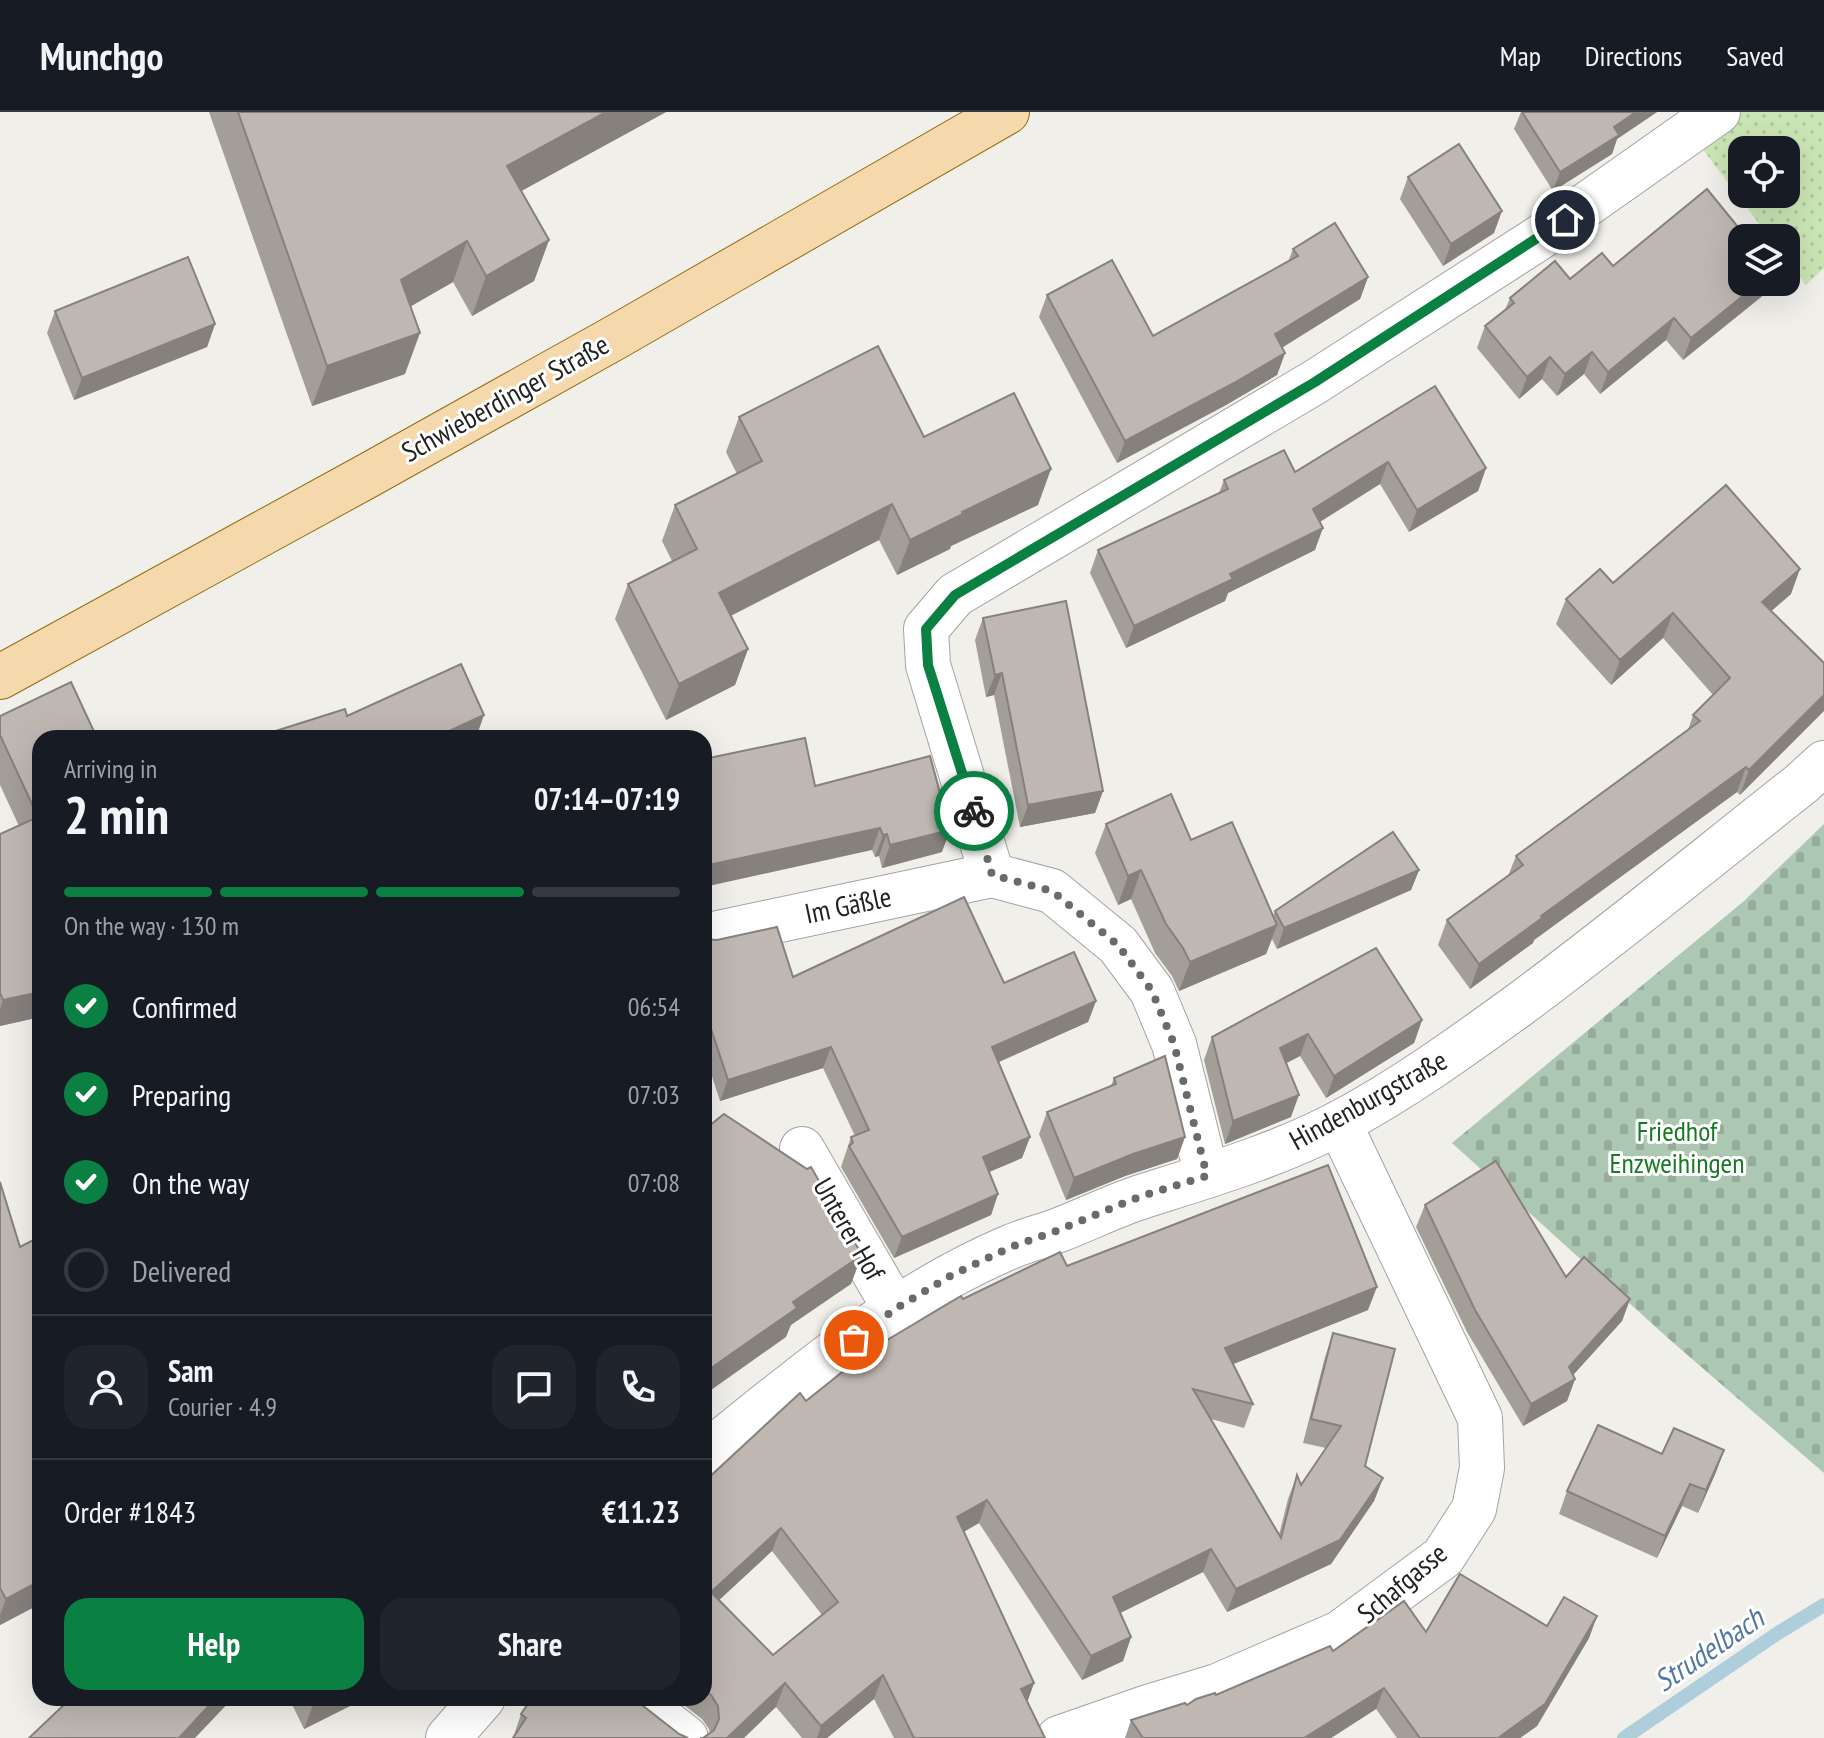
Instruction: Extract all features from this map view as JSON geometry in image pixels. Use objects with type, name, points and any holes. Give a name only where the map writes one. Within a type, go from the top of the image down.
[{"type":"main road","name":"Schwieberdinger Straße","points":[[0,677],[616,337],[1007,112]]},
{"type":"street","points":[[1207,1176],[1174,1044],[1152,991],[1118,945],[1052,891],[992,875],[928,665],[926,629],[955,595],[1315,382],[1539,238],[1718,112]]},
{"type":"street","name":"Hindenburgstraße","points":[[712,1449],[895,1309],[952,1275],[1011,1247],[1139,1197],[1263,1156],[1339,1123],[1405,1085],[1552,980],[1824,763]]},
{"type":"street","name":"Im Gäßle","points":[[712,934],[992,875]]},
{"type":"street","name":"Schafgasse","points":[[1059,1738],[1217,1686],[1340,1633],[1443,1557],[1474,1509],[1482,1468],[1480,1418],[1339,1123]]},
{"type":"street","name":"Unterer Hof","points":[[802,1149],[895,1309]]},
{"type":"street","points":[[448,1738],[476,1706]]},
{"type":"street","points":[[645,1706],[686,1738]]},
{"type":"green space","points":[[1696,112],[1824,112],[1824,268],[1806,285],[1800,277],[1800,224],[1759,224],[1747,208],[1800,208],[1800,136],[1728,136],[1728,183],[1682,122]]},
{"type":"green space","name":"Friedhof Enzweihingen","points":[[1824,824],[1824,1473],[1669,1339],[1452,1143],[1744,901]]},
{"type":"building","points":[[238,112],[606,112],[507,166],[549,240],[486,276],[467,241],[401,280],[420,333],[327,366]]},
{"type":"building","points":[[1522,112],[1636,112],[1614,127],[1619,135],[1560,172]]},
{"type":"building","points":[[1459,144],[1502,211],[1451,244],[1408,177]]},
{"type":"building","points":[[1707,189],[1736,224],[1728,224],[1728,296],[1743,296],[1691,338],[1674,318],[1608,372],[1592,352],[1565,374],[1550,357],[1527,377],[1485,326],[1514,303],[1510,298],[1555,261],[1570,279],[1602,253],[1613,266]]},
{"type":"building","points":[[1335,223],[1368,277],[1275,334],[1285,353],[1125,441],[1047,295],[1112,260],[1153,336],[1298,256],[1293,249]]},
{"type":"building","points":[[188,257],[215,324],[82,378],[55,311]]},
{"type":"building","points":[[878,346],[924,437],[1014,393],[1051,469],[910,540],[892,504],[719,593],[748,649],[679,684],[628,584],[697,549],[675,505],[762,461],[739,417]]},
{"type":"building","points":[[1435,386],[1486,468],[1417,510],[1388,462],[1313,509],[1323,528],[1230,574],[1233,579],[1134,626],[1098,550],[1228,489],[1224,480],[1284,450],[1295,472]]},
{"type":"building","points":[[1726,485],[1800,569],[1762,602],[1824,663],[1824,695],[1749,770],[1746,767],[1479,964],[1447,920],[1523,865],[1516,856],[1700,721],[1693,715],[1730,678],[1673,613],[1620,660],[1566,599],[1600,569],[1613,583]]},
{"type":"building","points":[[1066,601],[1103,791],[1028,805],[1002,673],[995,675],[983,618]]},
{"type":"building","points":[[461,664],[484,715],[451,730],[279,730],[345,709],[347,716]]},
{"type":"building","points":[[71,682],[93,730],[32,730],[32,804],[0,735],[0,716]]},
{"type":"building","points":[[805,738],[815,786],[930,756],[950,830],[890,845],[887,834],[883,835],[880,828],[712,864],[712,757]]},
{"type":"building","points":[[1171,794],[1191,840],[1232,822],[1277,925],[1190,962],[1166,924],[1141,870],[1128,876],[1106,824]]},
{"type":"building","points":[[32,820],[32,994],[3,1000],[0,993],[0,834]]},
{"type":"building","points":[[1393,832],[1419,870],[1284,928],[1275,911]]},
{"type":"building","points":[[964,897],[1004,983],[1074,952],[1096,1001],[992,1047],[1030,1137],[983,1157],[998,1194],[902,1237],[849,1146],[853,1143],[851,1137],[869,1130],[831,1047],[728,1080],[712,1032],[712,940],[777,927],[793,977]]},
{"type":"building","points":[[1376,948],[1422,1020],[1334,1076],[1308,1034],[1280,1048],[1299,1095],[1233,1121],[1212,1037]]},
{"type":"building","points":[[1165,1056],[1185,1137],[1074,1178],[1047,1112],[1116,1084],[1114,1078]]},
{"type":"building","points":[[724,1114],[807,1169],[811,1167],[862,1255],[793,1302],[797,1308],[712,1367],[712,1124]]},
{"type":"building","points":[[1496,1161],[1566,1277],[1584,1257],[1630,1299],[1569,1367],[1575,1379],[1531,1404],[1475,1310],[1425,1205]]},
{"type":"building","points":[[1328,1165],[1377,1287],[1225,1348],[1253,1404],[1193,1389],[1281,1538],[1297,1475],[1301,1485],[1341,1426],[1311,1419],[1333,1333],[1395,1349],[1365,1466],[1383,1478],[1340,1540],[1236,1589],[1211,1549],[1113,1597],[1131,1637],[1091,1656],[987,1500],[957,1517],[1034,1683],[1021,1689],[1045,1738],[914,1738],[883,1675],[821,1726],[785,1683],[727,1738],[703,1738],[714,1730],[719,1719],[718,1706],[712,1697],[712,1593],[773,1655],[838,1602],[781,1528],[712,1591],[712,1475],[800,1393],[806,1401],[867,1352],[961,1296],[963,1299],[1060,1252],[1067,1266]]},
{"type":"building","points":[[0,1182],[20,1247],[32,1241],[32,1585],[6,1599],[0,1588]]},
{"type":"building","points":[[1598,1425],[1662,1454],[1674,1428],[1724,1450],[1706,1490],[1690,1484],[1665,1536],[1567,1491]]},
{"type":"building","points":[[1460,1574],[1547,1626],[1564,1597],[1597,1616],[1545,1704],[1498,1738],[1420,1738],[1384,1688],[1304,1738],[1143,1738],[1131,1720],[1216,1695],[1330,1646],[1333,1651],[1404,1601],[1426,1632]]},
{"type":"building","points":[[63,1706],[209,1706],[179,1738],[29,1738]]},
{"type":"building","points":[[526,1706],[643,1706],[688,1738],[513,1738],[526,1718],[521,1714]]},
{"type":"waterway","name":"Strudelbach","points":[[1624,1738],[1824,1605]]},
{"type":"way so far","points":[[854,1340],[895,1309],[952,1275],[1011,1247],[1139,1197],[1207,1176],[1174,1044],[1152,991],[1118,945],[1052,891],[992,875],[974,811]]},
{"type":"route","points":[[974,811],[928,665],[926,629],[955,595],[1315,382],[1565,220]]}]
